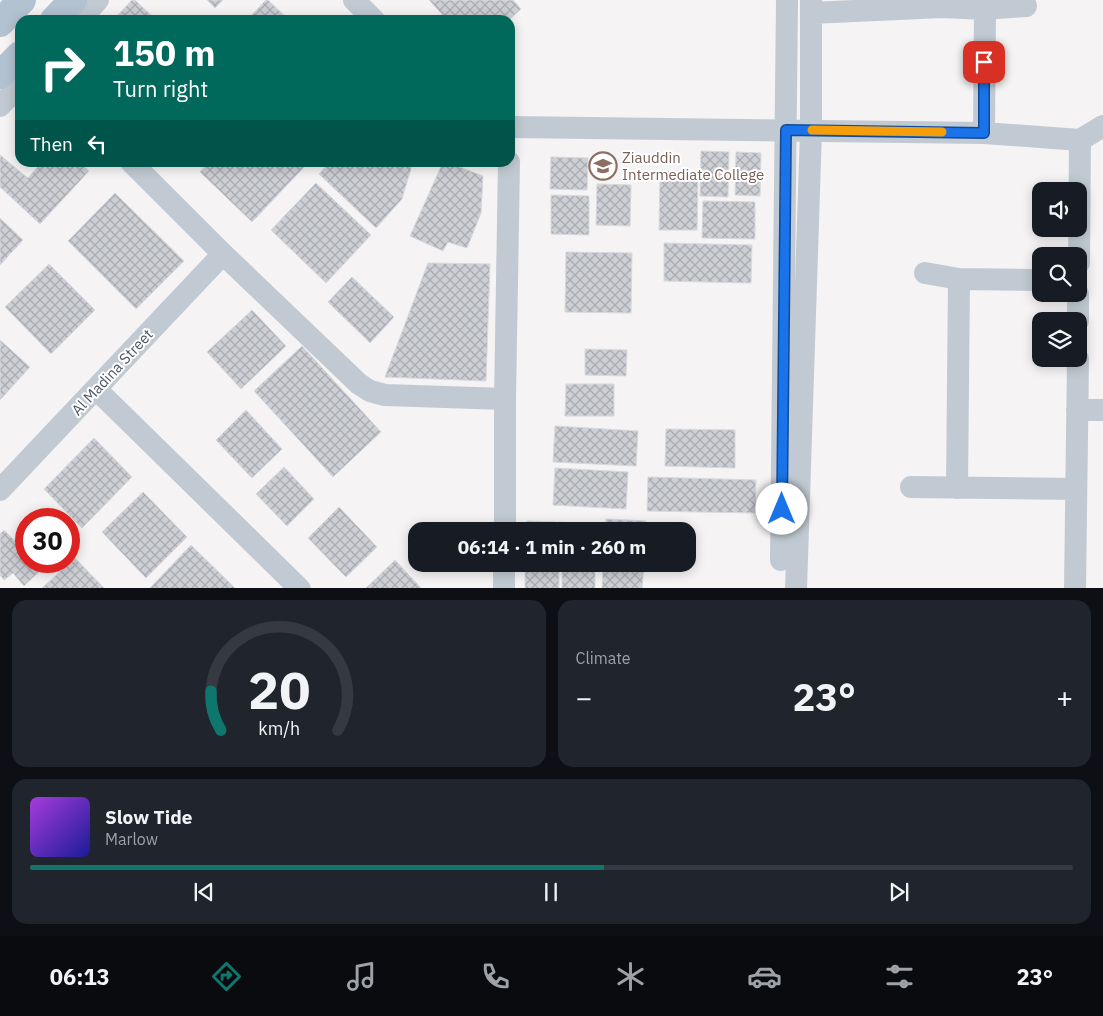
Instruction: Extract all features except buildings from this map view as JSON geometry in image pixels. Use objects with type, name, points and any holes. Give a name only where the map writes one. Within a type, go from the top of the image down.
[{"type":"main road","points":[[0,23],[22,0]]},
{"type":"main road","points":[[59,15],[73,0]]},
{"type":"main road","points":[[0,75],[15,60]]},
{"type":"street","points":[[84,15],[98,0]]},
{"type":"street","points":[[354,0],[369,15]]},
{"type":"street","points":[[781,588],[787,0]]},
{"type":"street","points":[[796,588],[811,130],[811,6],[942,3],[985,8],[1026,6]]},
{"type":"street","points":[[984,133],[985,8]]},
{"type":"street","points":[[0,106],[15,90]]},
{"type":"street","points":[[515,128],[984,133],[1080,140],[1103,126]]},
{"type":"street","points":[[1079,247],[1080,140]]},
{"type":"street","points":[[135,167],[358,384],[370,392],[385,395],[505,399]]},
{"type":"street","points":[[505,522],[509,167]]},
{"type":"street","name":"Al Madina Street","points":[[0,490],[223,254]]},
{"type":"street","points":[[925,273],[960,279],[1032,280]]},
{"type":"street","points":[[957,488],[960,279]]},
{"type":"street","points":[[1075,588],[1078,367]]},
{"type":"street","points":[[96,389],[300,588]]},
{"type":"street","points":[[1077,410],[1103,410]]},
{"type":"street","points":[[911,487],[1076,489]]},
{"type":"street","points":[[504,572],[504,588]]},
{"type":"slow traffic","points":[[812,130],[942,132]]},
{"type":"place","name":"Ziauddin Intermediate College","points":[[603,166]]},
{"type":"route","points":[[782,509],[786,130],[984,133],[984,62]]}]
